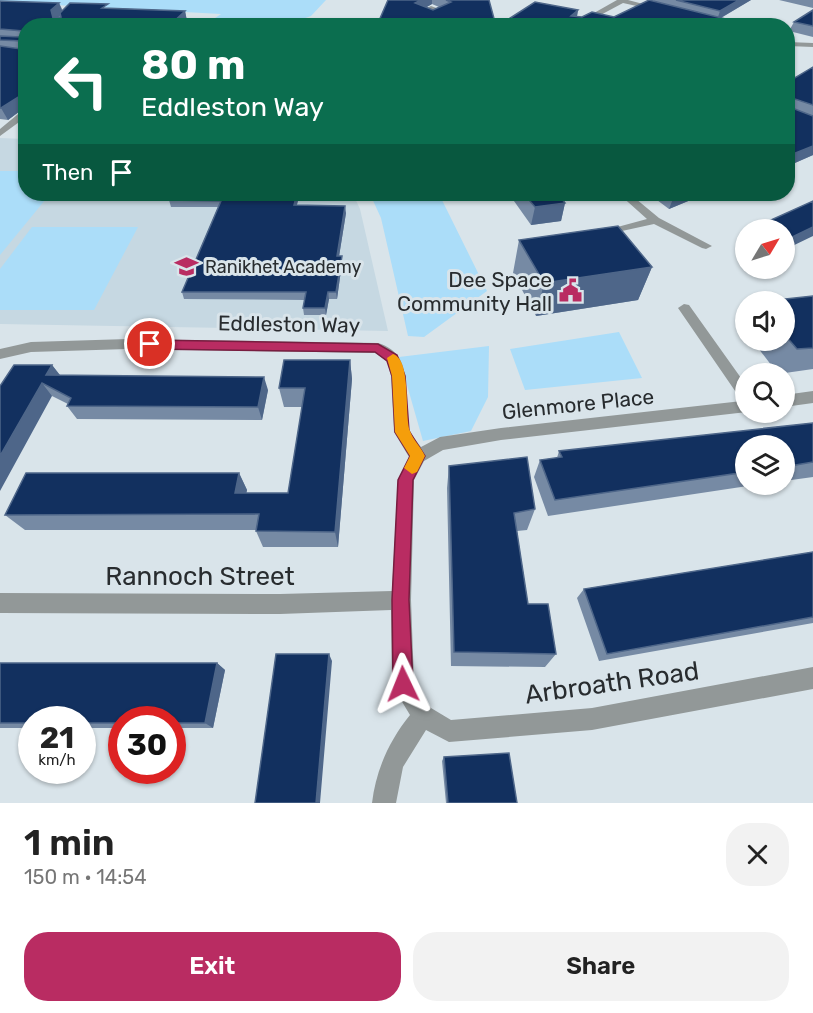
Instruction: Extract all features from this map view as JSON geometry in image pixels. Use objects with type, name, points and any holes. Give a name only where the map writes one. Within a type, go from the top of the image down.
[{"type":"street","points":[[588,18],[621,0],[669,12]]},
{"type":"street","points":[[795,44],[813,45]]},
{"type":"street","points":[[0,133],[18,118]]},
{"type":"street","points":[[632,201],[655,220],[706,246]]},
{"type":"street","points":[[589,236],[655,220]]},
{"type":"street","points":[[684,308],[735,380]]},
{"type":"street","name":"Eddleston Way","points":[[0,354],[31,346],[128,344],[378,348],[393,358],[398,376],[402,432],[418,456]]},
{"type":"street","points":[[795,399],[813,397]]},
{"type":"street","name":"Glenmore Place","points":[[418,456],[440,444],[501,434],[735,408]]},
{"type":"street","points":[[384,803],[385,789],[399,744],[423,716],[403,684],[401,600],[405,480],[418,456]]},
{"type":"street","name":"Rannoch Street","points":[[0,603],[280,604],[401,600]]},
{"type":"street","name":"Arbroath Road","points":[[423,716],[449,731],[592,719],[813,678]]},
{"type":"shaded area","points":[[0,0],[326,0],[311,16],[305,18],[215,18],[221,14],[0,2]]},
{"type":"shaded area","name":"Ranikhet Academy","points":[[0,138],[18,139],[18,201],[356,201],[388,331],[0,324]]},
{"type":"shaded area","points":[[0,171],[18,171],[18,201],[44,201],[0,255]]},
{"type":"shaded area","points":[[373,201],[442,201],[487,291],[424,337],[408,336],[381,218]]},
{"type":"shaded area","points":[[32,227],[138,227],[94,310],[0,310],[0,269]]},
{"type":"shaded area","points":[[619,332],[642,378],[525,390],[510,349]]},
{"type":"shaded area","points":[[489,346],[488,397],[471,431],[423,441],[399,357]]},
{"type":"building","points":[[388,0],[421,0],[415,3],[433,10],[451,2],[446,0],[489,0],[494,18],[380,18]]},
{"type":"building","points":[[649,0],[722,18],[510,18],[535,2],[578,10],[571,16],[582,17],[592,12],[614,17]]},
{"type":"building","points":[[676,0],[739,0],[720,11]]},
{"type":"building","points":[[0,1],[59,3],[51,10],[53,18],[18,18],[18,31],[0,29]]},
{"type":"building","points":[[70,3],[108,4],[102,8],[185,11],[178,18],[53,18],[61,17],[60,13]]},
{"type":"building","points":[[813,10],[813,26],[795,21]]},
{"type":"building","points":[[0,36],[18,37],[18,41],[0,40]]},
{"type":"building","points":[[0,46],[18,49],[18,97],[1,108],[0,108]]},
{"type":"building","points":[[813,67],[813,105],[795,99],[795,78]]},
{"type":"building","points":[[795,109],[813,116],[813,146],[795,153]]},
{"type":"building","points":[[221,201],[295,201],[294,205],[345,206],[337,256],[342,256],[336,292],[328,292],[325,308],[303,308],[306,292],[182,292]]},
{"type":"building","points":[[530,201],[563,201],[565,203],[535,207]]},
{"type":"building","points":[[813,201],[813,227],[795,236],[795,219],[773,219]]},
{"type":"building","points":[[618,226],[652,267],[544,283],[519,240]]},
{"type":"building","points":[[813,296],[813,348],[797,349],[795,347],[795,298]]},
{"type":"building","points":[[284,360],[350,360],[335,532],[256,531],[259,514],[5,515],[26,473],[239,473],[235,493],[288,493],[305,388],[279,388]]},
{"type":"building","points":[[14,365],[52,365],[46,375],[264,377],[258,407],[67,406],[71,398],[42,383],[0,456],[0,386]]},
{"type":"building","points":[[813,423],[813,462],[795,465],[795,435],[735,435],[735,474],[555,500],[540,460],[562,457],[559,451]]},
{"type":"building","points":[[527,457],[535,509],[514,513],[528,604],[548,604],[556,654],[454,652],[449,466]]},
{"type":"building","points":[[813,552],[813,617],[607,654],[584,589]]},
{"type":"building","points":[[276,654],[329,654],[316,803],[255,803]]},
{"type":"building","points":[[0,663],[217,663],[205,723],[186,723],[186,706],[108,706],[108,723],[96,723],[96,706],[18,706],[18,723],[0,723]]},
{"type":"building","points":[[509,753],[517,803],[448,803],[444,757]]},
{"type":"slow traffic","points":[[393,358],[398,376],[402,432],[418,456],[412,468]]},
{"type":"place","name":"Ranikhet Academy","points":[[187,267]]},
{"type":"place","name":"Dee Space Community Hall","points":[[570,291]]},
{"type":"route","points":[[150,344],[378,348],[393,358],[398,376],[402,432],[418,456],[405,480],[401,600],[403,684]]}]
